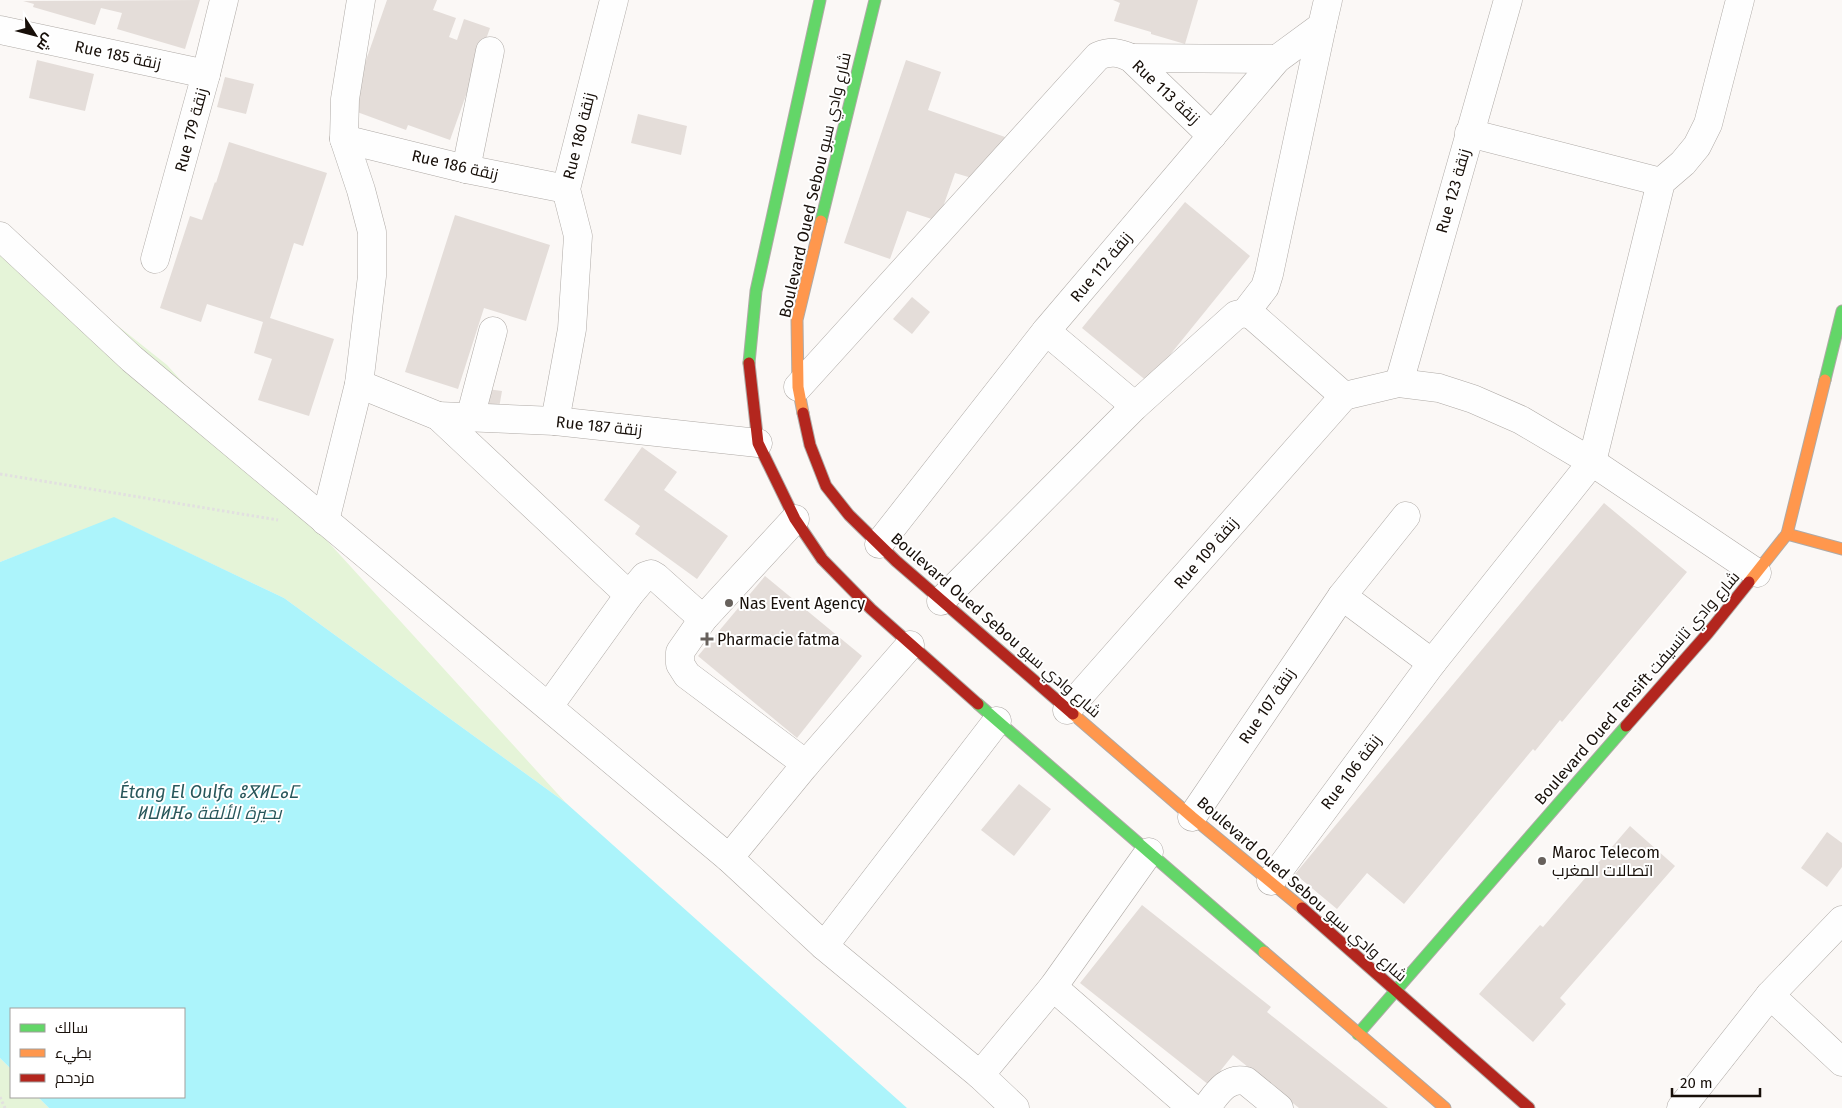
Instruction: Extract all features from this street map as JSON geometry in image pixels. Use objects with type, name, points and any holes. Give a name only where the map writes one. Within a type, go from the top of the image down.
[{"type":"street","name":"Rue 179 زنقة","points":[[155,259],[206,74],[224,0]]},
{"type":"street","points":[[325,522],[359,384],[372,276],[372,232],[362,190],[344,139],[345,99],[361,0]]},
{"type":"street","name":"Rue 180 زنقة","points":[[555,421],[572,329],[578,236],[566,189],[614,0]]},
{"type":"street","name":"Boulevard Oued Sebou شارع وادي سبو","points":[[820,0],[756,291],[750,361],[758,443],[795,519],[822,559],[871,609],[997,721],[1358,1034],[1433,1104]]},
{"type":"street","name":"Boulevard Oued Sebou شارع وادي سبو","points":[[875,0],[797,320],[798,387],[810,445],[826,486],[850,515],[941,601],[1192,817],[1271,881],[1529,1108]]},
{"type":"street","points":[[1245,314],[1265,287],[1269,274],[1328,0]]},
{"type":"street","name":"Rue 123 زنقة","points":[[1399,383],[1508,0]]},
{"type":"street","points":[[1592,462],[1661,182],[1683,163],[1697,146],[1708,124],[1740,0]]},
{"type":"street","name":"Rue 112 زنقة","points":[[879,544],[1046,331],[1277,59],[1322,26]]},
{"type":"street","name":"Rue 185 زنقة","points":[[0,30],[206,74]]},
{"type":"street","points":[[466,169],[490,51]]},
{"type":"street","points":[[798,387],[1098,56],[1107,52],[1124,55],[1277,59]]},
{"type":"street","name":"Rue 113 زنقة","points":[[1124,55],[1212,136]]},
{"type":"street","points":[[1469,133],[1661,182]]},
{"type":"street","name":"Rue 186 زنقة","points":[[344,139],[466,169],[566,189]]},
{"type":"street","points":[[0,236],[132,359],[729,858],[824,946],[980,1076],[1015,1108]]},
{"type":"street","name":"Boulevard Oued Tensift شارع وادي تانسيفت","points":[[1358,1034],[1701,640],[1787,534],[1842,311]]},
{"type":"street","points":[[941,601],[1135,406],[1236,315],[1245,314],[1253,316],[1344,396],[1399,383],[1439,388],[1473,399],[1521,420],[1592,462],[1757,573]]},
{"type":"street","points":[[470,418],[493,331]]},
{"type":"street","points":[[1046,331],[1135,406]]},
{"type":"street","points":[[359,384],[438,416],[629,595]]},
{"type":"street","name":"Rue 109 زنقة","points":[[1068,710],[1344,396]]},
{"type":"street","name":"Rue 187 زنقة","points":[[438,416],[555,421],[758,443]]},
{"type":"street","name":"Rue 106 زنقة","points":[[1271,881],[1432,663],[1592,462]]},
{"type":"street","name":"Rue 107 زنقة","points":[[1192,817],[1342,596],[1406,516]]},
{"type":"street","points":[[795,519],[703,619],[680,652],[680,664],[687,675],[806,764]]},
{"type":"street","points":[[1787,534],[1842,549]]},
{"type":"street","points":[[549,706],[629,595],[645,576],[651,574],[656,577],[703,619]]},
{"type":"street","points":[[1342,596],[1432,663]]},
{"type":"street","points":[[729,858],[806,764],[910,644]]},
{"type":"street","points":[[824,946],[997,721]]},
{"type":"street","points":[[980,1076],[1053,987],[1149,852]]},
{"type":"street","points":[[1681,1108],[1770,995],[1842,920]]},
{"type":"street","points":[[1053,987],[1192,1108]]},
{"type":"street","points":[[1770,995],[1842,1062]]},
{"type":"street","points":[[1206,1108],[1226,1084],[1240,1079],[1246,1081],[1278,1108]]},
{"type":"path","points":[[0,474],[286,522]]},
{"type":"path","points":[[0,1097],[5,1108]]},
{"type":"green space","points":[[0,232],[167,365],[566,803],[284,598],[115,518],[0,562]]},
{"type":"green space","points":[[0,1058],[10,1068],[10,1098],[39,1098],[49,1108],[0,1108]]},
{"type":"water","name":"Étang El Oulfa ⵓⴳⵍⵎⴰⵎ ⵍⵡⵍⴼⴰ بحيرة الألفة","points":[[114,517],[284,598],[566,803],[907,1108],[49,1108],[39,1098],[185,1098],[185,1008],[10,1008],[10,1068],[0,1058],[0,562]]},
{"type":"building","points":[[200,0],[185,49],[117,29],[122,13],[101,8],[95,25],[33,7],[34,4],[23,1]]},
{"type":"building","points":[[387,0],[437,0],[433,10],[456,18],[449,37],[457,40],[464,19],[490,28],[450,140],[408,125],[406,130],[349,109]]},
{"type":"building","points":[[1113,0],[1198,0],[1185,44],[1114,21],[1120,3]]},
{"type":"building","points":[[37,60],[94,74],[85,111],[29,98]]},
{"type":"building","points":[[906,60],[941,72],[928,110],[1005,137],[993,172],[979,167],[975,179],[955,173],[938,221],[907,211],[890,259],[844,243]]},
{"type":"building","points":[[225,77],[254,84],[246,114],[217,107]]},
{"type":"building","points":[[638,114],[687,126],[681,155],[631,143]]},
{"type":"building","points":[[229,142],[327,173],[303,246],[294,243],[270,318],[334,339],[309,416],[258,400],[272,359],[254,353],[263,322],[207,304],[201,322],[160,308],[190,216],[202,220]]},
{"type":"building","points":[[1185,202],[1250,256],[1148,382],[1082,328]]},
{"type":"building","points":[[455,215],[550,245],[526,321],[484,308],[458,389],[405,372]]},
{"type":"building","points":[[912,297],[930,312],[912,334],[893,319]]},
{"type":"building","points":[[487,389],[502,391],[499,408],[484,405]]},
{"type":"building","points":[[642,447],[677,472],[664,490],[728,536],[697,579],[635,534],[640,526],[604,500]]},
{"type":"building","points":[[1604,503],[1687,572],[1562,722],[1560,720],[1535,751],[1533,749],[1404,904],[1367,873],[1337,909],[1295,874]]},
{"type":"building","points":[[765,576],[862,656],[797,738],[698,656]]},
{"type":"building","points":[[1019,784],[1051,809],[1014,856],[981,830]]},
{"type":"building","points":[[1630,826],[1675,866],[1560,998],[1566,1004],[1533,1042],[1479,994],[1540,925],[1543,927]]},
{"type":"building","points":[[1827,832],[1842,843],[1842,867],[1827,887],[1801,868]]},
{"type":"building","points":[[1142,905],[1271,1007],[1267,1012],[1388,1108],[1299,1108],[1233,1055],[1209,1085],[1080,983]]},
{"type":"traffic: fast","points":[[749,363],[756,291],[820,0]]},
{"type":"traffic: fast","points":[[821,221],[875,0]]},
{"type":"traffic: fast","points":[[1825,380],[1842,311]]},
{"type":"traffic: fast","points":[[978,704],[1264,952]]},
{"type":"traffic: fast","points":[[1358,1034],[1626,726]]},
{"type":"traffic: slow","points":[[803,413],[798,387],[797,320],[821,221]]},
{"type":"traffic: slow","points":[[1749,582],[1787,534],[1825,380]]},
{"type":"traffic: slow","points":[[1787,534],[1842,549]]},
{"type":"traffic: slow","points":[[1073,714],[1192,817],[1302,908]]},
{"type":"traffic: slow","points":[[1264,952],[1445,1108]]},
{"type":"traffic: jam","points":[[749,363],[758,443],[795,519],[822,559],[871,609],[978,704]]},
{"type":"traffic: jam","points":[[803,413],[810,445],[826,486],[849,515],[896,561],[1073,714]]},
{"type":"traffic: jam","points":[[1626,726],[1708,633],[1749,582]]},
{"type":"traffic: jam","points":[[1302,908],[1529,1108]]},
{"type":"place","name":"Nas Event Agency","points":[[729,603]]},
{"type":"place","name":"Pharmacie fatma","points":[[707,639]]},
{"type":"place","name":"Maroc Telecom اتصالات المغرب","points":[[1542,861]]}]
